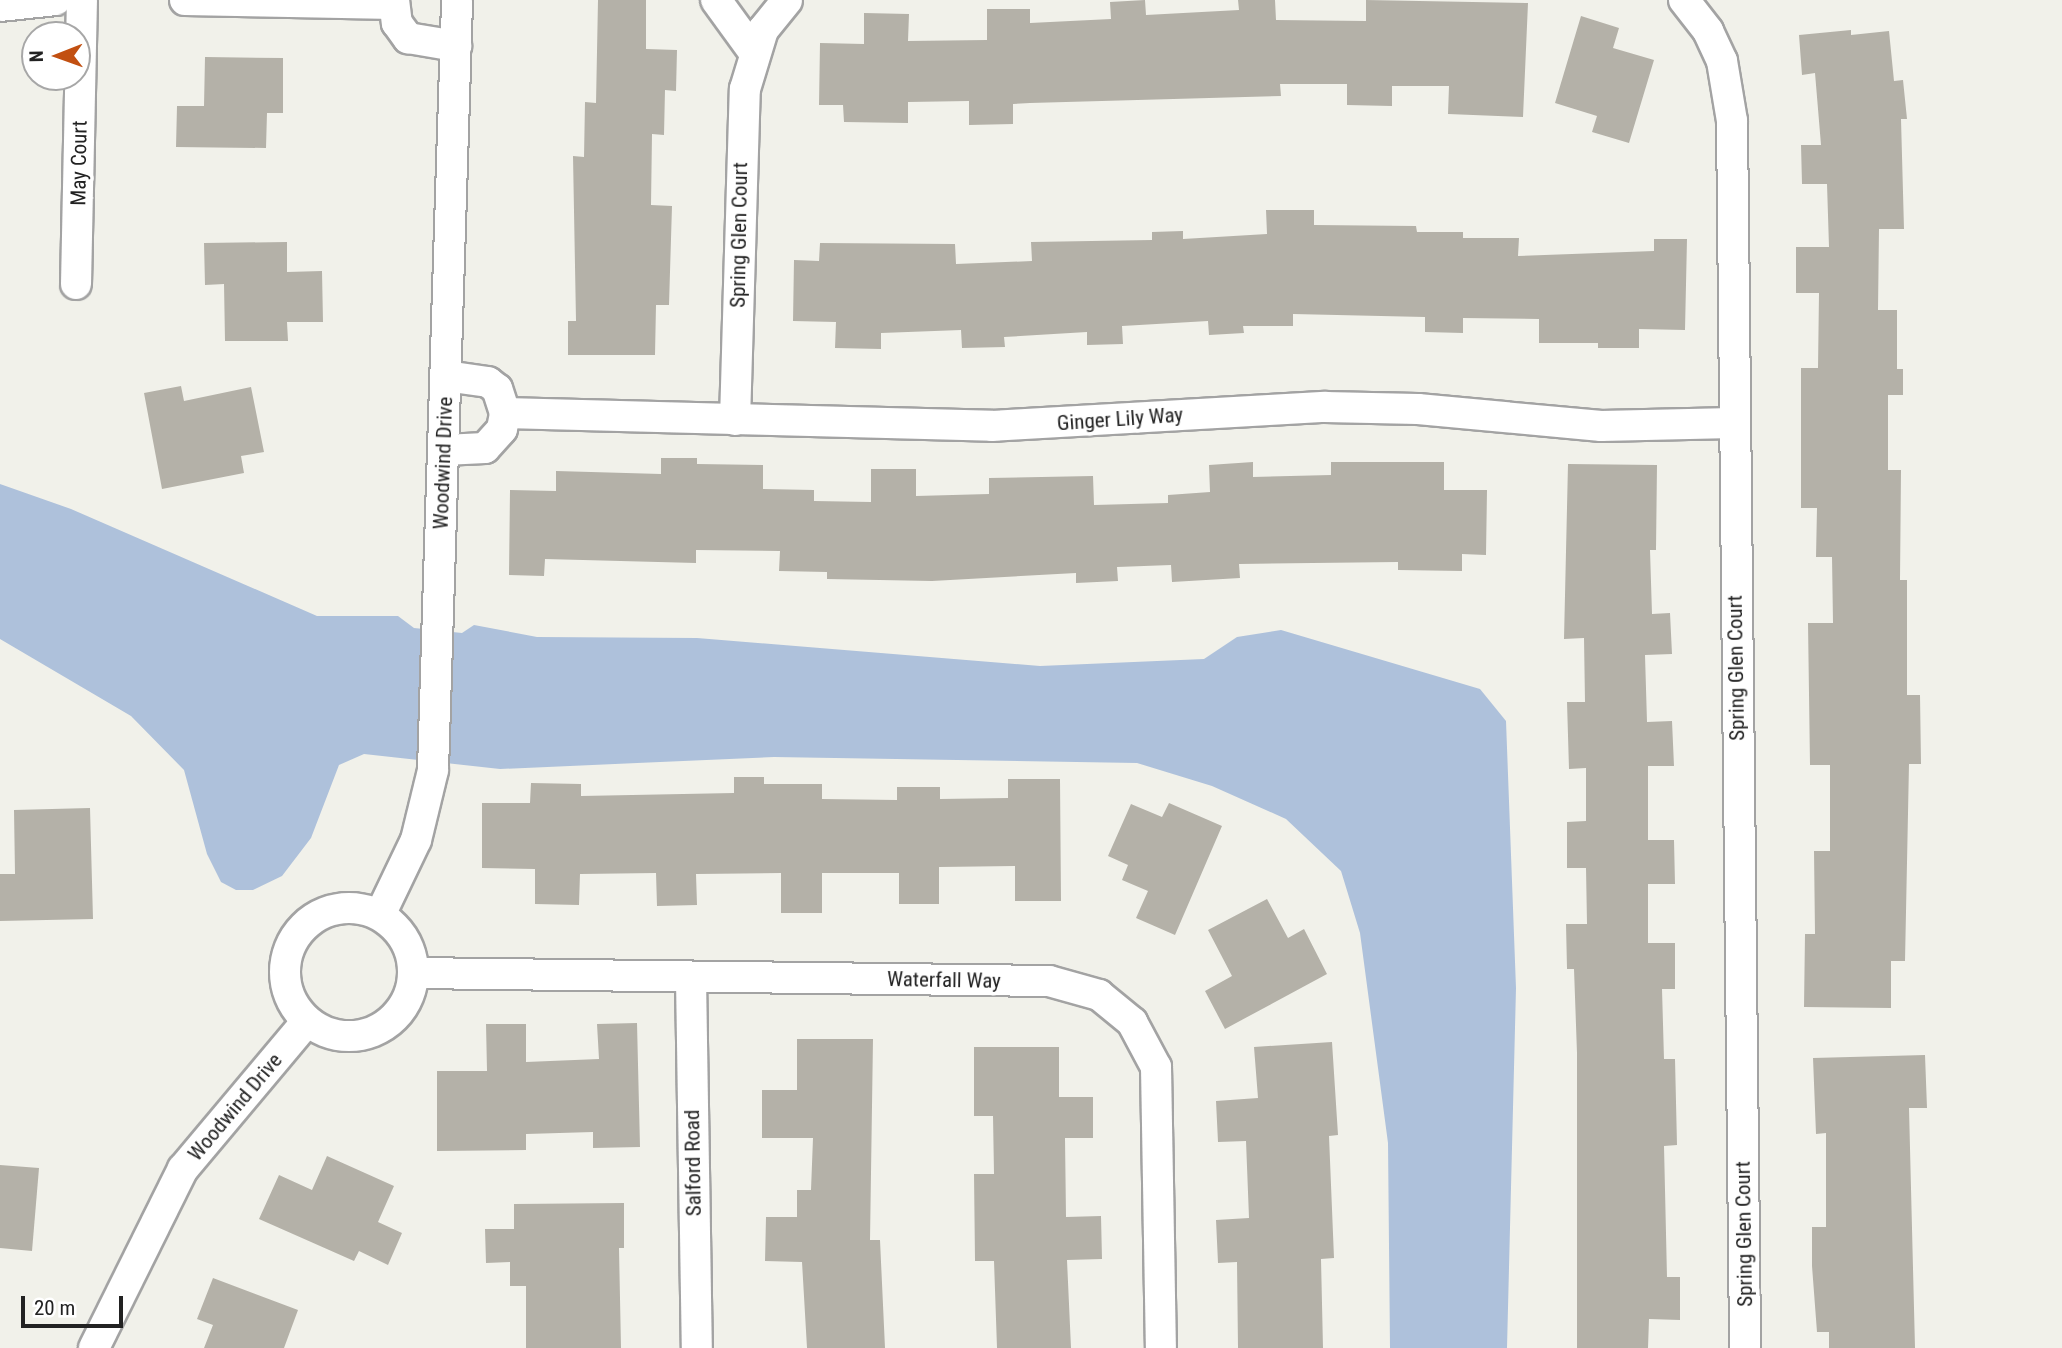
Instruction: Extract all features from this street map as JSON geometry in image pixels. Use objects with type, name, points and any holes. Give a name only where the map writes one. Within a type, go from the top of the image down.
[{"type":"street","points":[[0,6],[56,0]]},
{"type":"street","name":"May Court","points":[[76,284],[82,0]]},
{"type":"street","points":[[185,0],[394,2],[397,23],[408,38],[456,46]]},
{"type":"street","name":"Woodwind Drive","points":[[380,915],[416,840],[433,770],[457,0]]},
{"type":"street","points":[[716,0],[753,51]]},
{"type":"street","name":"Spring Glen Court","points":[[735,420],[742,129],[753,51],[763,30],[787,0]]},
{"type":"street","name":"Spring Glen Court","points":[[1684,0],[1709,31],[1730,90],[1745,1348]]},
{"type":"street","points":[[444,450],[485,448],[502,429],[505,413],[497,388],[488,382],[446,376]]},
{"type":"street","name":"Ginger Lily Way","points":[[505,413],[992,426],[1325,407],[1419,409],[1601,426],[1733,424]]},
{"type":"street","points":[[337,908],[359,908],[380,915],[408,945],[413,973],[410,994],[399,1013],[370,1033],[348,1036],[327,1032],[307,1021],[292,1002],[285,980],[288,953],[298,933],[316,916],[337,908]]},
{"type":"street","name":"Waterfall Way","points":[[413,973],[1049,981],[1099,995],[1116,1007],[1146,1043],[1156,1067],[1161,1348]]},
{"type":"street","name":"Salford Road","points":[[691,978],[696,1348]]},
{"type":"street","name":"Woodwind Drive","points":[[94,1348],[183,1169],[307,1021]]},
{"type":"water","points":[[0,484],[71,509],[317,616],[398,616],[414,628],[462,633],[474,625],[537,637],[697,638],[1040,666],[1204,659],[1237,637],[1281,630],[1480,689],[1506,721],[1516,988],[1507,1348],[1390,1348],[1388,1143],[1360,933],[1341,871],[1286,819],[1212,786],[1137,763],[774,757],[500,769],[364,754],[339,765],[311,838],[282,876],[253,890],[236,890],[221,882],[207,854],[184,770],[131,716],[0,639]]},
{"type":"building","points":[[598,0],[646,0],[646,49],[677,50],[676,91],[665,90],[664,135],[652,134],[651,205],[672,206],[669,305],[656,305],[655,355],[568,355],[568,321],[576,321],[573,156],[584,157],[585,102],[596,103]]},
{"type":"building","points":[[1145,0],[1146,15],[1239,10],[1238,0],[1275,0],[1276,20],[1366,21],[1366,0],[1528,3],[1523,117],[1448,114],[1449,86],[1392,86],[1392,106],[1347,105],[1347,84],[1280,84],[1281,96],[1013,104],[1013,124],[969,125],[969,101],[908,102],[908,123],[844,122],[843,105],[819,105],[820,43],[864,44],[864,13],[909,14],[908,41],[987,40],[987,9],[1030,9],[1030,23],[1111,19],[1110,2]]},
{"type":"building","points":[[1581,16],[1619,28],[1613,48],[1654,60],[1629,143],[1592,132],[1597,116],[1555,103]]},
{"type":"building","points":[[1851,30],[1851,35],[1889,31],[1894,81],[1903,80],[1907,119],[1901,119],[1904,229],[1879,229],[1878,310],[1897,310],[1897,369],[1903,369],[1903,395],[1888,395],[1888,470],[1901,470],[1900,580],[1907,580],[1907,695],[1920,695],[1921,764],[1909,764],[1905,961],[1891,961],[1891,1008],[1804,1007],[1805,934],[1815,934],[1814,851],[1830,851],[1830,765],[1810,765],[1808,623],[1833,623],[1832,557],[1816,557],[1817,508],[1801,508],[1801,368],[1818,368],[1819,293],[1796,293],[1796,247],[1829,247],[1827,184],[1802,184],[1801,145],[1821,145],[1815,73],[1802,75],[1799,35]]},
{"type":"building","points":[[205,57],[283,58],[283,113],[267,113],[266,148],[176,147],[177,106],[204,106]]},
{"type":"building","points":[[1266,210],[1314,210],[1314,225],[1416,226],[1417,232],[1463,232],[1463,238],[1519,238],[1518,256],[1654,251],[1654,239],[1687,239],[1685,330],[1639,329],[1639,348],[1598,348],[1598,343],[1539,343],[1539,319],[1463,318],[1463,333],[1425,332],[1425,317],[1293,314],[1293,326],[1243,326],[1244,333],[1209,335],[1208,321],[1122,326],[1123,344],[1087,345],[1087,332],[1004,337],[1005,347],[962,348],[961,330],[881,333],[881,349],[835,348],[836,322],[793,321],[794,260],[819,261],[820,243],[955,244],[956,264],[1032,261],[1031,242],[1152,240],[1152,232],[1183,231],[1183,239],[1267,234]]},
{"type":"building","points":[[287,242],[287,272],[322,271],[323,322],[287,322],[288,341],[225,341],[224,284],[205,285],[204,243]]},
{"type":"building","points":[[181,386],[184,401],[251,387],[264,452],[241,456],[244,473],[162,489],[144,393]]},
{"type":"building","points":[[661,458],[697,458],[697,464],[763,465],[763,489],[814,490],[814,501],[871,502],[871,469],[916,469],[916,496],[989,494],[989,478],[1093,476],[1094,505],[1168,503],[1168,495],[1210,492],[1209,465],[1253,462],[1253,477],[1331,475],[1331,462],[1444,462],[1444,490],[1487,490],[1486,555],[1462,554],[1462,571],[1398,570],[1398,562],[1239,564],[1240,578],[1172,582],[1171,565],[1117,567],[1118,581],[1076,583],[1076,573],[932,581],[827,579],[827,572],[779,571],[780,551],[696,550],[696,563],[545,559],[544,576],[509,575],[510,490],[556,491],[556,471],[661,474]]},
{"type":"building","points":[[1568,464],[1657,465],[1656,550],[1650,550],[1652,614],[1670,613],[1672,654],[1645,655],[1647,722],[1672,721],[1674,766],[1648,766],[1648,840],[1674,840],[1675,884],[1648,884],[1648,943],[1675,943],[1675,989],[1662,989],[1664,1059],[1675,1059],[1677,1145],[1664,1146],[1667,1277],[1680,1277],[1680,1320],[1649,1319],[1648,1348],[1577,1348],[1577,1053],[1574,969],[1567,969],[1566,924],[1587,924],[1586,868],[1567,868],[1567,822],[1586,821],[1586,768],[1569,769],[1567,702],[1585,702],[1584,638],[1564,639]]},
{"type":"building","points":[[734,777],[764,777],[764,784],[822,784],[822,799],[897,800],[897,787],[940,787],[940,799],[1008,798],[1008,779],[1060,779],[1061,901],[1015,901],[1015,866],[939,867],[939,904],[899,904],[899,873],[822,873],[822,913],[781,913],[781,873],[696,874],[697,905],[657,906],[656,873],[580,874],[579,905],[535,904],[535,869],[482,868],[482,803],[530,803],[531,783],[581,784],[581,796],[734,793]]},
{"type":"building","points":[[1169,803],[1222,826],[1175,935],[1136,918],[1148,891],[1122,880],[1128,865],[1108,856],[1131,804],[1162,817]]},
{"type":"building","points":[[90,808],[93,919],[0,921],[0,874],[15,874],[14,810]]},
{"type":"building","points":[[1267,899],[1288,938],[1304,929],[1327,974],[1225,1029],[1205,991],[1232,976],[1208,930]]},
{"type":"building","points":[[637,1023],[640,1147],[593,1148],[593,1132],[526,1134],[526,1150],[437,1151],[437,1071],[487,1071],[486,1024],[526,1024],[526,1062],[599,1059],[597,1024]]},
{"type":"building","points":[[797,1039],[873,1039],[870,1240],[880,1240],[885,1348],[807,1348],[802,1262],[765,1261],[766,1217],[797,1217],[797,1190],[811,1190],[813,1138],[762,1138],[762,1090],[797,1090]]},
{"type":"building","points":[[1332,1042],[1338,1135],[1329,1136],[1334,1258],[1321,1259],[1323,1348],[1238,1348],[1237,1262],[1218,1263],[1216,1220],[1249,1218],[1246,1141],[1218,1142],[1216,1101],[1258,1098],[1254,1047]]},
{"type":"building","points":[[974,1047],[1059,1047],[1059,1097],[1093,1097],[1093,1138],[1065,1138],[1066,1217],[1101,1216],[1102,1259],[1067,1260],[1071,1348],[997,1348],[994,1261],[975,1261],[974,1174],[994,1174],[993,1116],[974,1116]]},
{"type":"building","points":[[1925,1055],[1927,1108],[1909,1108],[1915,1348],[1829,1348],[1829,1332],[1817,1332],[1812,1266],[1812,1227],[1826,1227],[1826,1133],[1816,1134],[1813,1058]]},
{"type":"building","points":[[327,1156],[394,1186],[378,1222],[402,1233],[388,1265],[359,1251],[354,1261],[259,1219],[279,1175],[312,1190]]},
{"type":"building","points":[[0,1165],[39,1168],[32,1251],[0,1248]]},
{"type":"building","points":[[624,1203],[624,1248],[619,1248],[621,1348],[526,1348],[526,1286],[510,1286],[510,1262],[486,1263],[485,1229],[514,1229],[514,1204]]},
{"type":"building","points":[[213,1278],[298,1310],[284,1348],[204,1348],[213,1325],[197,1319]]}]
